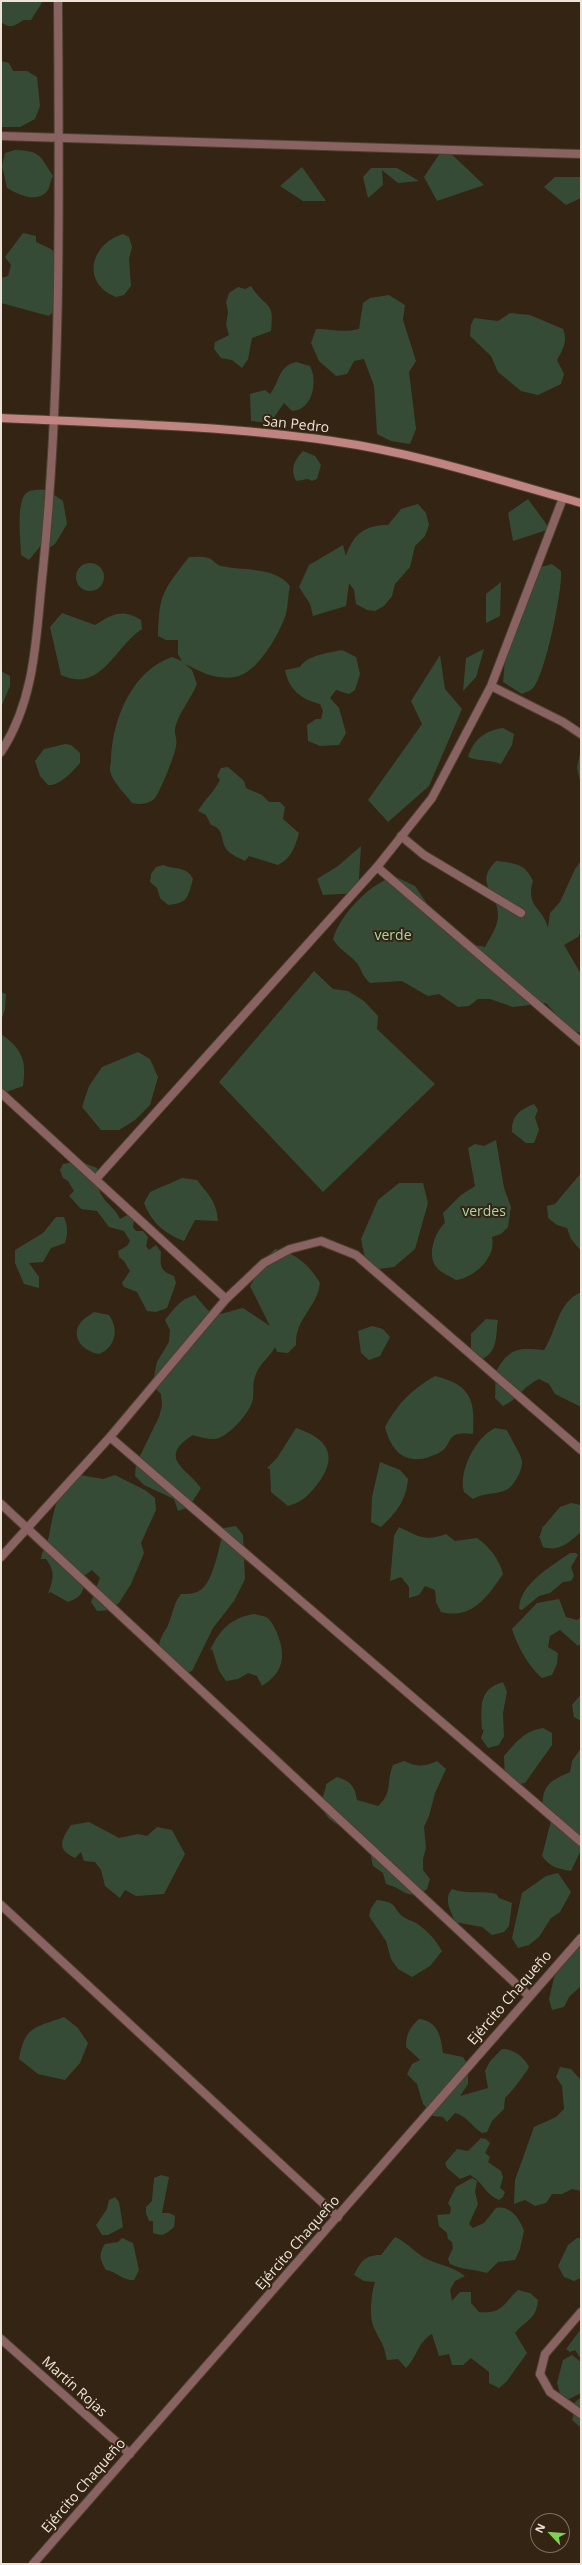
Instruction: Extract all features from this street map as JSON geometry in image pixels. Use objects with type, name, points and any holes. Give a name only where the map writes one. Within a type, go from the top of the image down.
[{"type":"main road","name":"San Pedro","points":[[1,418],[227,431],[332,441],[432,461],[581,503]]},
{"type":"street","points":[[1,752],[14,731],[32,679],[46,534],[54,420],[59,138],[58,1]]},
{"type":"street","points":[[1,136],[581,154]]},
{"type":"street","points":[[96,1179],[377,867],[432,798],[491,686],[563,498]]},
{"type":"street","points":[[491,686],[563,722],[581,734]]},
{"type":"street","points":[[401,836],[424,855],[521,913]]},
{"type":"street","points":[[377,867],[581,1042]]},
{"type":"street","points":[[1,1093],[226,1299]]},
{"type":"street","points":[[1,1557],[110,1437],[226,1299],[264,1263],[290,1249],[321,1241],[356,1255],[581,1450]]},
{"type":"street","points":[[110,1437],[581,1842]]},
{"type":"street","points":[[1,1504],[529,1996]]},
{"type":"street","points":[[1,1905],[338,2217]]},
{"type":"street","name":"Ejército Chaqueño","points":[[33,2564],[581,1938]]},
{"type":"street","points":[[581,2312],[545,2354],[540,2374],[550,2392],[581,2414]]},
{"type":"street","name":"Martín Rojas","points":[[1,2339],[130,2454]]},
{"type":"green space","points":[[1,1],[43,1],[31,20],[24,20],[13,26],[8,26],[1,22]]},
{"type":"green space","points":[[1,61],[9,63],[13,71],[27,71],[37,77],[40,106],[35,119],[20,127],[1,127]]},
{"type":"green space","points":[[444,147],[484,185],[437,201],[424,177]]},
{"type":"green space","points":[[15,150],[30,151],[38,155],[45,163],[53,176],[49,188],[45,193],[40,196],[29,197],[23,196],[7,188],[2,166],[5,153]]},
{"type":"green space","points":[[302,167],[326,201],[303,201],[280,186]]},
{"type":"green space","points":[[371,168],[397,168],[419,181],[398,183],[382,170],[383,185],[368,198],[363,177]]},
{"type":"green space","points":[[555,177],[581,177],[581,198],[566,205],[544,187]]},
{"type":"green space","points":[[23,233],[36,236],[36,242],[51,249],[59,257],[54,311],[49,316],[1,303],[1,278],[8,276],[11,265],[5,257]]},
{"type":"green space","points":[[123,234],[129,237],[132,247],[129,259],[131,286],[124,295],[116,297],[105,291],[98,283],[94,274],[94,264],[97,255],[103,246],[112,239]]},
{"type":"green space","points":[[251,286],[270,309],[272,314],[271,331],[252,338],[248,359],[242,368],[232,360],[221,358],[214,349],[215,342],[229,335],[226,325],[228,312],[226,302],[229,293],[238,287],[245,289]]},
{"type":"green space","points":[[389,295],[405,305],[403,320],[416,361],[409,372],[416,429],[410,444],[391,441],[377,434],[374,386],[364,359],[354,361],[347,374],[336,376],[319,361],[311,343],[316,329],[342,331],[359,329],[363,303],[370,298]]},
{"type":"green space","points":[[510,313],[530,315],[563,329],[565,341],[563,349],[557,360],[564,374],[561,384],[538,395],[521,391],[498,372],[491,356],[470,336],[471,325],[474,318],[498,321]]},
{"type":"green space","points":[[296,362],[310,366],[314,379],[312,394],[305,406],[292,411],[284,403],[270,423],[251,421],[250,394],[265,390],[270,394],[285,367]]},
{"type":"green space","points":[[303,451],[315,456],[321,465],[317,479],[312,481],[308,479],[296,481],[294,477],[293,469],[295,462]]},
{"type":"green space","points":[[47,490],[63,501],[67,524],[55,544],[49,548],[42,544],[29,560],[21,555],[21,502],[24,496],[30,491]]},
{"type":"green space","points":[[528,499],[550,529],[513,541],[508,513]]},
{"type":"green space","points":[[418,504],[426,513],[429,525],[425,536],[415,546],[410,567],[395,584],[392,596],[384,606],[375,611],[367,610],[356,604],[354,590],[349,583],[346,606],[313,616],[310,604],[299,587],[309,565],[343,545],[346,556],[352,542],[361,532],[380,525],[388,525],[401,509]]},
{"type":"green space","points":[[189,557],[206,557],[221,566],[258,570],[276,575],[290,586],[286,614],[279,631],[266,652],[251,669],[243,674],[228,678],[215,676],[185,664],[192,670],[197,684],[182,711],[175,728],[176,744],[170,765],[155,798],[144,804],[132,803],[117,785],[110,772],[116,727],[127,698],[146,673],[158,664],[172,657],[182,661],[178,654],[178,640],[166,640],[158,636],[159,621],[164,592]]},
{"type":"green space","points":[[90,563],[100,567],[104,577],[100,587],[90,591],[80,587],[76,577],[80,567]]},
{"type":"green space","points":[[552,564],[561,571],[561,580],[548,650],[538,680],[532,689],[522,694],[503,682],[505,659],[521,620],[532,575],[541,567]]},
{"type":"green space","points":[[501,582],[500,616],[486,623],[486,594]]},
{"type":"green space","points":[[62,613],[95,625],[112,615],[123,613],[128,614],[141,620],[142,629],[132,637],[106,666],[97,673],[87,678],[75,679],[61,675],[50,627]]},
{"type":"green space","points":[[484,649],[476,677],[463,691],[466,658]]},
{"type":"green space","points":[[342,650],[356,657],[360,674],[355,690],[349,694],[336,690],[330,698],[339,708],[346,733],[339,745],[320,746],[308,741],[307,725],[316,719],[321,719],[323,711],[320,704],[313,702],[297,693],[289,683],[285,670],[300,667],[303,663],[313,657]]},
{"type":"green space","points":[[440,655],[445,689],[462,709],[429,786],[388,822],[368,800],[422,724],[411,701]]},
{"type":"green space","points":[[1,671],[10,676],[10,686],[1,707]]},
{"type":"green space","points":[[503,728],[514,734],[512,745],[501,764],[468,757],[473,745],[481,737],[490,731]]},
{"type":"green space","points":[[65,744],[71,745],[80,753],[80,763],[62,781],[53,785],[48,785],[40,776],[35,761],[44,749]]},
{"type":"green space","points":[[581,747],[581,785],[577,768]]},
{"type":"green space","points":[[228,767],[244,781],[246,788],[262,795],[269,802],[280,802],[285,807],[283,819],[299,833],[292,852],[278,865],[249,856],[245,861],[232,854],[225,847],[219,829],[211,825],[206,815],[198,811],[220,780],[217,776],[221,768]]},
{"type":"green space","name":"verde","points":[[361,846],[358,893],[323,895],[317,879],[338,866]]},
{"type":"green space","name":"verde","points":[[496,861],[514,863],[523,867],[530,875],[533,881],[531,896],[533,902],[546,921],[548,928],[550,913],[560,902],[575,869],[581,861],[581,931],[578,937],[564,945],[581,974],[581,1033],[569,1029],[546,1003],[513,1007],[490,999],[478,999],[469,1006],[458,1007],[439,994],[428,996],[402,981],[370,983],[356,962],[338,946],[333,939],[342,919],[357,901],[375,886],[394,876],[415,886],[430,908],[461,942],[485,947],[498,919],[497,907],[488,888],[487,882],[489,869]]},
{"type":"green space","points":[[163,865],[184,870],[193,879],[188,895],[180,903],[168,905],[160,898],[157,888],[150,882],[151,874],[156,867]]},
{"type":"green space","points":[[314,971],[333,989],[348,991],[364,1001],[378,1016],[377,1029],[435,1084],[323,1192],[219,1082]]},
{"type":"green space","points":[[1,992],[6,994],[5,1009],[1,1021]]},
{"type":"green space","points":[[1,1034],[18,1050],[23,1062],[24,1077],[23,1086],[1,1094]]},
{"type":"green space","points":[[138,1052],[150,1059],[158,1077],[150,1105],[135,1120],[119,1130],[101,1130],[82,1107],[89,1086],[102,1067]]},
{"type":"green space","points":[[534,1104],[538,1110],[535,1117],[539,1130],[534,1143],[526,1143],[512,1132],[513,1122],[517,1114]]},
{"type":"green space","name":"verdes","points":[[496,1140],[504,1188],[511,1207],[508,1227],[501,1234],[492,1237],[493,1245],[491,1252],[483,1265],[470,1275],[456,1280],[438,1269],[434,1264],[432,1258],[433,1245],[441,1227],[445,1223],[443,1213],[461,1195],[475,1186],[468,1148],[475,1144],[484,1146]]},
{"type":"green space","points":[[79,1161],[97,1168],[99,1188],[103,1198],[116,1212],[120,1219],[129,1214],[134,1220],[133,1227],[136,1231],[143,1231],[148,1237],[146,1246],[149,1250],[156,1245],[161,1252],[161,1264],[163,1270],[174,1276],[176,1283],[167,1308],[156,1312],[147,1311],[137,1292],[124,1287],[122,1283],[130,1271],[124,1261],[119,1257],[118,1251],[127,1246],[130,1241],[124,1231],[109,1227],[97,1211],[81,1209],[69,1196],[74,1191],[68,1181],[63,1178],[60,1170],[63,1164]]},
{"type":"green space","points":[[581,1173],[581,1251],[571,1239],[567,1228],[557,1225],[548,1218],[547,1206],[555,1204]]},
{"type":"green space","points":[[182,1178],[197,1180],[214,1203],[218,1221],[195,1220],[184,1241],[165,1231],[155,1222],[144,1203],[150,1192]]},
{"type":"green space","name":"verdes","points":[[399,1183],[423,1183],[428,1203],[415,1249],[394,1267],[371,1270],[364,1254],[361,1239],[378,1200]]},
{"type":"green space","points":[[56,1217],[64,1217],[67,1227],[65,1243],[51,1248],[43,1262],[29,1263],[39,1277],[39,1288],[24,1284],[15,1263],[15,1250],[43,1233]]},
{"type":"green space","points":[[275,1249],[289,1253],[312,1271],[320,1283],[318,1292],[299,1327],[296,1345],[288,1353],[277,1352],[275,1347],[262,1363],[254,1380],[252,1403],[244,1417],[232,1429],[219,1438],[209,1439],[193,1435],[182,1443],[177,1450],[176,1457],[178,1463],[201,1488],[189,1507],[178,1511],[174,1499],[144,1485],[135,1476],[136,1464],[159,1417],[162,1406],[161,1394],[152,1385],[157,1362],[169,1342],[170,1330],[165,1320],[181,1302],[195,1295],[212,1313],[220,1314],[243,1308],[270,1326],[250,1286],[267,1257]]},
{"type":"green space","points":[[581,1292],[581,1407],[555,1394],[549,1384],[539,1379],[529,1385],[513,1400],[503,1406],[495,1398],[495,1375],[500,1365],[506,1357],[516,1351],[526,1349],[544,1350],[562,1310],[573,1297]]},
{"type":"green space","points":[[94,1312],[109,1315],[115,1332],[109,1347],[99,1354],[88,1350],[77,1338],[78,1328],[81,1322]]},
{"type":"green space","points":[[486,1319],[498,1320],[493,1348],[487,1356],[481,1360],[471,1357],[471,1334]]},
{"type":"green space","points":[[372,1326],[383,1329],[390,1337],[380,1356],[369,1360],[361,1353],[358,1331]]},
{"type":"green space","points":[[435,1376],[457,1384],[469,1396],[473,1412],[473,1434],[456,1434],[451,1438],[443,1450],[437,1454],[420,1459],[412,1459],[400,1454],[395,1449],[385,1427],[400,1404],[419,1386]]},
{"type":"green space","points":[[296,1428],[306,1432],[322,1442],[328,1455],[328,1463],[319,1482],[309,1494],[302,1500],[288,1506],[271,1492],[270,1469],[267,1468],[277,1458]]},
{"type":"green space","points":[[495,1428],[507,1430],[521,1458],[521,1468],[515,1482],[509,1488],[502,1492],[482,1495],[473,1499],[464,1492],[463,1484],[466,1465],[481,1439]]},
{"type":"green space","points":[[380,1462],[400,1470],[408,1479],[403,1500],[391,1517],[381,1527],[371,1522],[372,1497]]},
{"type":"green space","points":[[80,1475],[103,1479],[115,1475],[145,1490],[155,1498],[156,1510],[141,1543],[144,1553],[131,1584],[119,1603],[110,1610],[97,1611],[91,1602],[100,1578],[92,1570],[84,1576],[83,1590],[77,1598],[68,1602],[50,1592],[48,1594],[53,1576],[46,1559],[41,1559],[43,1550],[49,1536],[57,1501],[65,1489]]},
{"type":"green space","points":[[571,1503],[581,1505],[581,1532],[564,1546],[554,1548],[543,1547],[539,1536],[543,1525],[543,1527],[560,1507]]},
{"type":"green space","points":[[236,1526],[243,1535],[245,1579],[234,1601],[213,1628],[192,1671],[181,1675],[167,1663],[160,1654],[159,1642],[176,1602],[181,1594],[196,1593],[207,1583],[216,1560],[224,1528]]},
{"type":"green space","points":[[399,1527],[427,1538],[446,1534],[455,1541],[477,1538],[486,1545],[493,1554],[499,1563],[503,1574],[491,1591],[478,1605],[462,1613],[452,1614],[441,1612],[436,1602],[435,1590],[425,1586],[419,1595],[409,1598],[409,1587],[401,1577],[390,1581],[394,1536]]},
{"type":"green space","points":[[570,1553],[576,1553],[578,1555],[571,1567],[574,1576],[571,1581],[563,1582],[550,1593],[539,1596],[522,1610],[519,1609],[520,1600],[530,1584],[538,1576]]},
{"type":"green space","points":[[559,1599],[566,1617],[577,1620],[581,1617],[581,1643],[578,1646],[560,1630],[550,1636],[548,1647],[558,1653],[557,1664],[552,1675],[542,1678],[524,1656],[512,1629],[537,1603]]},
{"type":"green space","points":[[254,1614],[268,1618],[273,1624],[282,1649],[279,1669],[269,1681],[262,1686],[257,1676],[248,1673],[238,1679],[226,1681],[219,1671],[212,1649],[210,1651],[217,1637],[227,1626],[239,1618]]},
{"type":"green space","points":[[503,1682],[507,1692],[503,1713],[504,1736],[499,1745],[488,1748],[481,1738],[484,1729],[482,1730],[481,1714],[483,1700],[489,1689]]},
{"type":"green space","points":[[581,1694],[581,1721],[574,1717],[572,1705]]},
{"type":"green space","points":[[543,1728],[552,1733],[552,1745],[525,1783],[514,1785],[505,1778],[504,1756],[525,1734],[536,1729]]},
{"type":"green space","points":[[581,1748],[581,1850],[571,1871],[555,1867],[548,1863],[542,1856],[553,1813],[543,1808],[543,1800],[546,1789],[549,1785],[557,1778],[570,1772],[572,1761]]},
{"type":"green space","points":[[404,1761],[420,1766],[437,1761],[446,1769],[435,1793],[429,1816],[424,1827],[426,1848],[423,1859],[423,1870],[430,1879],[427,1889],[421,1893],[415,1894],[406,1893],[386,1884],[383,1873],[373,1866],[369,1847],[363,1838],[328,1818],[324,1811],[322,1802],[326,1784],[337,1777],[349,1782],[355,1791],[357,1800],[378,1806],[386,1796],[393,1765]]},
{"type":"green space","points":[[89,1822],[119,1838],[138,1834],[147,1836],[157,1827],[172,1830],[185,1854],[164,1894],[136,1896],[125,1890],[120,1898],[105,1886],[101,1870],[95,1862],[84,1861],[81,1852],[75,1858],[69,1855],[63,1848],[62,1844],[71,1825]]},
{"type":"green space","points":[[558,1873],[571,1892],[560,1912],[551,1918],[539,1937],[529,1945],[518,1948],[512,1938],[522,1893],[546,1876]]},
{"type":"green space","points":[[452,1889],[464,1892],[485,1892],[496,1894],[499,1898],[512,1903],[509,1926],[504,1932],[492,1935],[482,1927],[455,1922],[448,1901],[449,1893]]},
{"type":"green space","points":[[377,1900],[385,1901],[393,1905],[401,1915],[406,1919],[415,1922],[428,1932],[434,1939],[442,1951],[430,1966],[412,1977],[398,1969],[391,1959],[386,1941],[369,1916],[371,1908]]},
{"type":"green space","points":[[581,1946],[581,1986],[569,1997],[564,2007],[552,2010],[549,1999],[557,1965],[571,1947]]},
{"type":"green space","points":[[64,2017],[78,2028],[88,2043],[80,2063],[65,2080],[38,2074],[19,2059],[24,2040],[32,2030],[38,2026]]},
{"type":"green space","points":[[419,2019],[425,2020],[434,2026],[440,2036],[443,2053],[463,2057],[468,2065],[468,2084],[460,2096],[488,2088],[485,2071],[490,2061],[502,2049],[511,2050],[527,2063],[529,2067],[528,2070],[505,2098],[504,2109],[492,2121],[487,2132],[482,2133],[478,2131],[459,2114],[455,2113],[447,2122],[443,2117],[433,2116],[423,2104],[417,2084],[407,2074],[412,2064],[420,2060],[406,2047],[409,2031]]},
{"type":"green space","points":[[560,2067],[571,2069],[581,2080],[581,2191],[572,2189],[562,2194],[552,2194],[546,2203],[535,2206],[525,2200],[514,2204],[515,2180],[534,2127],[556,2117],[564,2109],[562,2086],[556,2077]]},
{"type":"green space","points":[[481,2138],[486,2139],[490,2143],[485,2153],[490,2157],[488,2162],[501,2171],[503,2177],[500,2188],[505,2192],[503,2197],[499,2200],[490,2194],[475,2178],[470,2175],[460,2179],[447,2168],[445,2163],[457,2149],[468,2151]]},
{"type":"green space","points":[[161,2175],[169,2177],[162,2213],[169,2213],[175,2216],[174,2227],[166,2233],[159,2235],[153,2233],[153,2221],[149,2221],[146,2213],[146,2207],[152,2201],[154,2178]]},
{"type":"green space","points":[[472,2178],[477,2181],[475,2192],[478,2204],[469,2224],[473,2228],[484,2223],[496,2208],[501,2208],[514,2214],[524,2231],[520,2249],[515,2260],[498,2262],[487,2273],[450,2264],[448,2259],[453,2248],[452,2242],[448,2239],[447,2233],[439,2226],[437,2215],[450,2214],[451,2208],[448,2203],[456,2187]]},
{"type":"green space","points":[[115,2197],[119,2202],[123,2227],[108,2235],[102,2235],[96,2225],[107,2209],[109,2200]]},
{"type":"green space","points":[[395,2237],[423,2257],[455,2270],[465,2276],[455,2281],[450,2290],[452,2301],[460,2292],[471,2292],[471,2303],[479,2312],[493,2312],[502,2307],[518,2290],[530,2293],[538,2300],[533,2316],[515,2333],[527,2353],[507,2381],[499,2388],[489,2383],[489,2372],[471,2358],[463,2365],[452,2365],[449,2354],[439,2356],[432,2334],[427,2337],[406,2368],[398,2359],[387,2360],[383,2345],[374,2328],[371,2318],[372,2293],[375,2282],[364,2281],[354,2275],[364,2260],[371,2256],[381,2255]]},
{"type":"green space","points":[[122,2238],[133,2243],[139,2270],[134,2280],[127,2279],[106,2270],[101,2260],[101,2251],[105,2244],[118,2242]]},
{"type":"green space","points":[[577,2238],[581,2238],[581,2278],[574,2281],[564,2277],[558,2266],[568,2245]]},
{"type":"green space","points":[[581,2329],[581,2359],[575,2350],[570,2352],[566,2349]]},
{"type":"green space","points":[[572,2355],[581,2362],[581,2393],[569,2399],[560,2394],[557,2383],[563,2360]]},
{"type":"green space","points":[[581,2397],[581,2428],[572,2420],[575,2409],[574,2403]]}]
